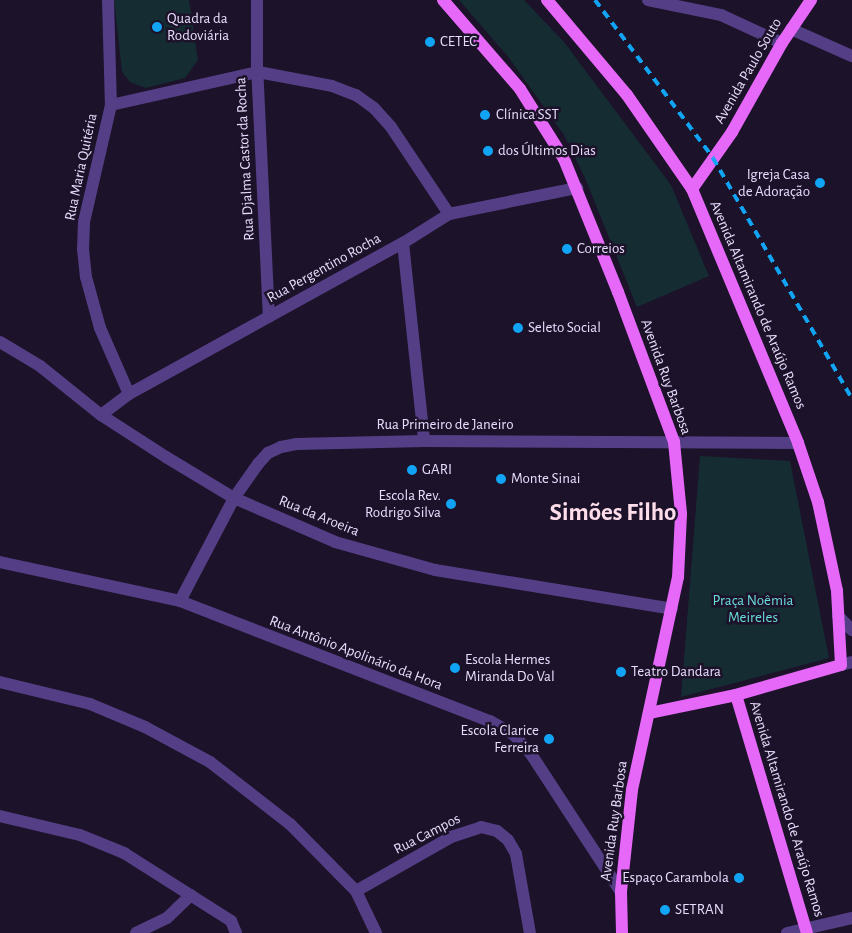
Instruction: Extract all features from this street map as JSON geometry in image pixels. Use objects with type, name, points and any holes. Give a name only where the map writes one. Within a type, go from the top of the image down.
[{"type":"main road","name":"Avenida Ruy Barbosa","points":[[443,0],[520,89],[564,159],[577,188],[674,442],[681,537],[672,609],[632,790],[621,892],[622,933]]},
{"type":"main road","name":"Avenida Altamirando de Araújo Ramos","points":[[547,0],[627,94],[692,189],[798,443],[829,546],[846,663]]},
{"type":"main road","name":"Avenida Paulo Souto","points":[[692,189],[750,103],[782,43],[811,0]]},
{"type":"main road","points":[[649,714],[736,695],[846,663]]},
{"type":"main road","name":"Avenida Altamirando de Araújo Ramos","points":[[736,695],[806,931]]},
{"type":"street","name":"Rua Maria Quitéria","points":[[108,0],[111,105],[90,191],[83,248],[86,277],[100,328],[129,394]]},
{"type":"street","name":"Rua Djalma Castor da Rocha","points":[[257,0],[258,72],[269,317]]},
{"type":"street","points":[[648,0],[721,15],[782,43]]},
{"type":"street","points":[[791,29],[852,56]]},
{"type":"street","points":[[111,105],[258,72],[332,86],[356,95],[391,127],[449,214]]},
{"type":"street","name":"Rua Pergentino Rocha","points":[[101,415],[129,394],[403,242],[449,214],[577,188]]},
{"type":"street","points":[[403,242],[424,441]]},
{"type":"street","name":"Rua da Aroeira","points":[[0,342],[40,366],[101,415],[234,498],[335,542],[389,559],[672,609]]},
{"type":"street","name":"Rua Primeiro de Janeiro","points":[[180,602],[234,498],[268,453],[281,447],[296,444],[424,441],[798,443]]},
{"type":"street","name":"Rua Antônio Apolinário da Hora","points":[[0,562],[180,602],[490,721],[514,735],[531,754],[621,892]]},
{"type":"street","points":[[838,616],[852,630]]},
{"type":"street","points":[[0,682],[90,704],[145,727],[210,762],[290,824],[356,891],[376,933]]},
{"type":"street","points":[[0,816],[80,834],[124,853],[231,921],[236,933]]},
{"type":"street","name":"Rua Campos","points":[[356,891],[451,837],[481,827],[497,831],[508,840],[516,854],[530,933]]},
{"type":"street","points":[[136,933],[167,918],[191,895]]},
{"type":"street","points":[[787,933],[806,931],[852,918]]},
{"type":"green space","points":[[114,0],[189,0],[198,60],[185,78],[146,88],[130,82],[122,72]]},
{"type":"green space","points":[[459,0],[524,0],[564,42],[671,185],[709,276],[637,307],[585,178],[564,135],[509,58]]},
{"type":"green space","name":"Praça Noêmia Meireles","points":[[700,456],[790,461],[829,658],[681,697]]},
{"type":"railway","points":[[595,0],[713,158],[852,399]]},
{"type":"place","name":"Quadra da Rodoviária","points":[[157,27]]},
{"type":"place","name":"CETEC","points":[[430,42]]},
{"type":"place","name":"Clínica SST","points":[[485,115]]},
{"type":"place","name":"dos Últimos Dias","points":[[488,151]]},
{"type":"place","name":"Igreja Casa de Adoração","points":[[820,183]]},
{"type":"place","name":"Correios","points":[[567,249]]},
{"type":"place","name":"Seleto Social","points":[[518,328]]},
{"type":"place","name":"GARI","points":[[412,470]]},
{"type":"place","name":"Monte Sinai","points":[[501,479]]},
{"type":"place","name":"Escola Rev. Rodrigo Silva","points":[[451,504]]},
{"type":"place","name":"Escola Hermes Miranda Do Val","points":[[455,668]]},
{"type":"place","name":"Teatro Dandara","points":[[621,672]]},
{"type":"place","name":"Escola Clarice Ferreira","points":[[549,739]]},
{"type":"place","name":"Espaço Carambola","points":[[739,878]]},
{"type":"place","name":"SETRAN","points":[[665,910]]},
{"type":"district","name":"Simões Filho","points":[[613,513]]}]
